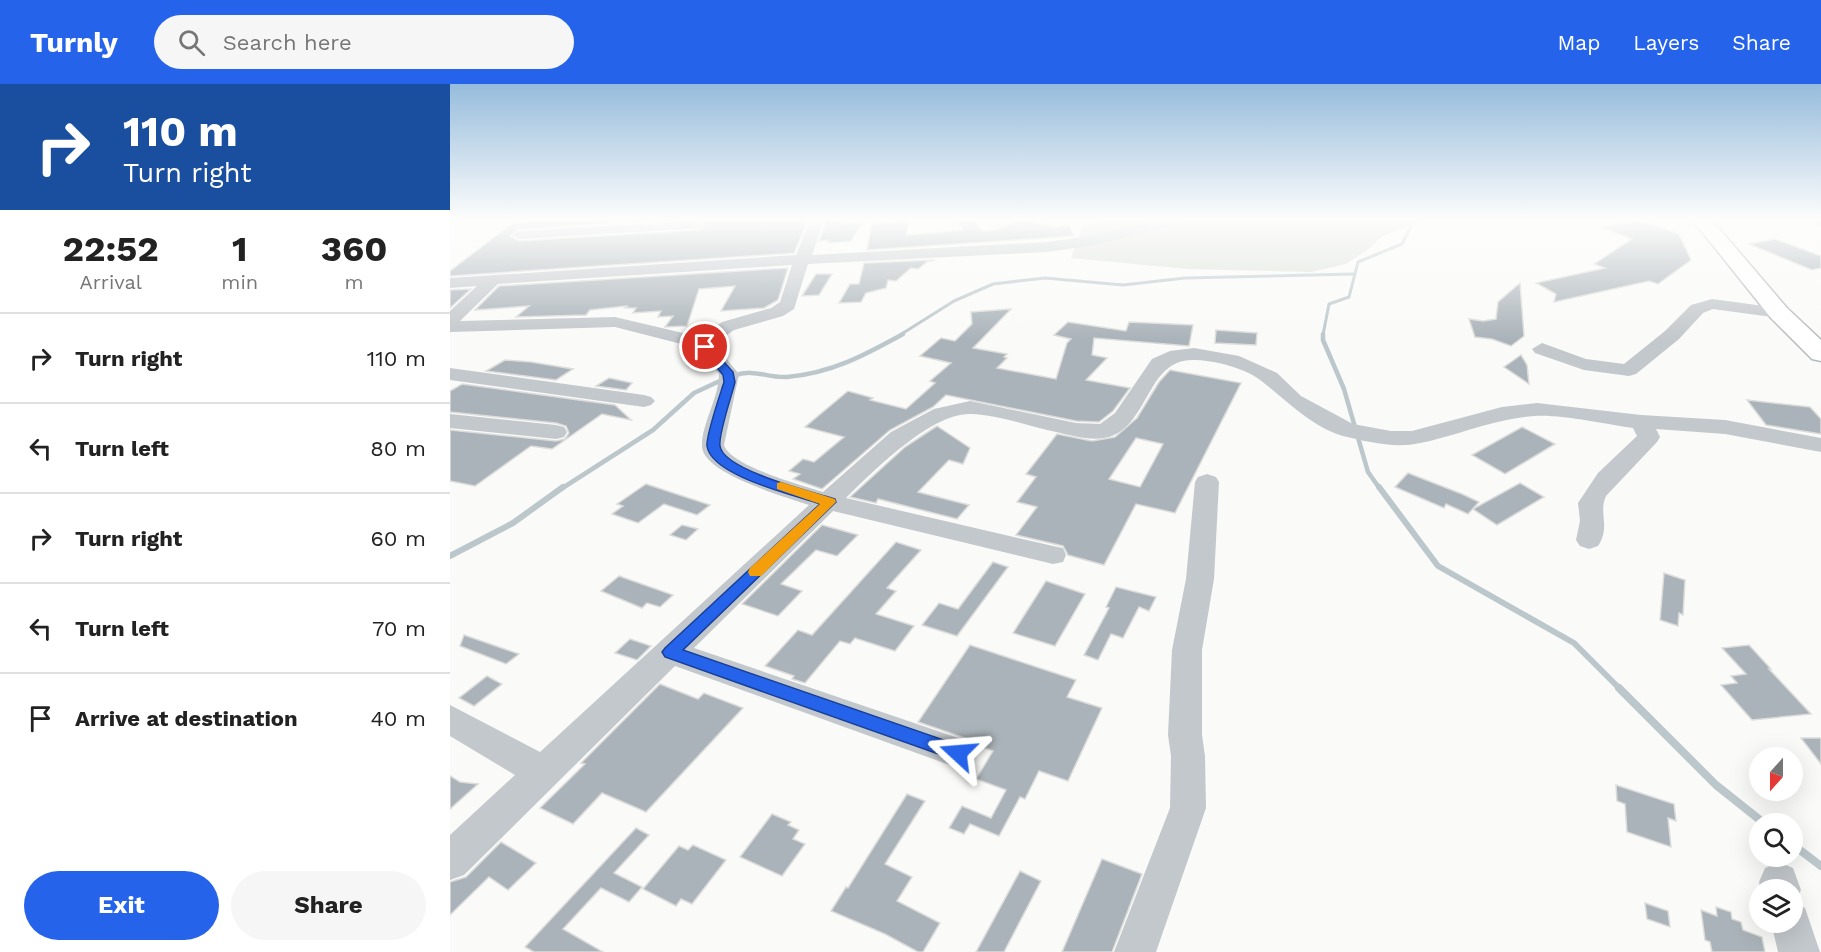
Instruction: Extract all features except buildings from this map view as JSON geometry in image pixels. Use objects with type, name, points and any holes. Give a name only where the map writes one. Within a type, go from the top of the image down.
[{"type":"highway","points":[[1734,259],[1779,313],[1821,354]]},
{"type":"street","points":[[664,267],[670,259]]},
{"type":"street","points":[[450,283],[664,267],[829,259]]},
{"type":"street","points":[[703,343],[728,326],[786,307],[801,260]]},
{"type":"street","points":[[450,321],[493,280]]},
{"type":"street","points":[[1542,349],[1562,358],[1608,369],[1629,370],[1672,335],[1696,309],[1712,303],[1779,313]]},
{"type":"street","points":[[450,327],[615,322],[634,325],[668,337],[703,343],[729,374],[713,445],[718,457],[746,475],[830,502],[1053,555]]},
{"type":"street","points":[[450,861],[899,437],[957,408],[978,407],[1092,432],[1110,429],[1123,418],[1155,367],[1164,360],[1177,355],[1201,354],[1232,360],[1270,377],[1294,400],[1347,430],[1391,438],[1413,438],[1502,413],[1537,409],[1641,422],[1725,427],[1821,445]]},
{"type":"street","points":[[450,374],[644,401]]},
{"type":"street","points":[[450,421],[556,432]]},
{"type":"street","points":[[1589,540],[1593,520],[1589,508],[1591,500],[1596,491],[1623,461],[1648,437],[1641,422]]},
{"type":"street","points":[[1136,952],[1188,808],[1188,756],[1185,735],[1187,650],[1200,579],[1207,482]]},
{"type":"street","points":[[670,652],[958,753]]},
{"type":"street","points":[[450,719],[544,774]]},
{"type":"street","points":[[1794,933],[1799,952]]},
{"type":"shaded area","points":[[1076,259],[1354,259],[1346,264],[1311,272],[1188,269]]},
{"type":"waterway","points":[[1323,335],[1329,304],[1349,297],[1358,262],[1367,259]]},
{"type":"waterway","points":[[900,335],[954,301],[993,284],[1045,278],[1123,285],[1185,278],[1353,274]]},
{"type":"waterway","points":[[733,376],[754,373],[787,377],[819,372],[861,356],[903,334]]},
{"type":"waterway","points":[[1323,335],[1323,340],[1344,389],[1368,472],[1380,489]]},
{"type":"waterway","points":[[561,489],[653,430],[694,393],[724,379]]},
{"type":"waterway","points":[[450,556],[513,523],[563,487]]},
{"type":"waterway","points":[[1379,487],[1438,566],[1574,643],[1716,785],[1751,813]]},
{"type":"waterway","points":[[1803,852],[1821,866]]},
{"type":"slow traffic","points":[[755,572],[830,502],[781,486]]},
{"type":"route","points":[[705,347],[729,374],[713,445],[718,457],[746,475],[830,502],[670,652],[958,753]]}]
